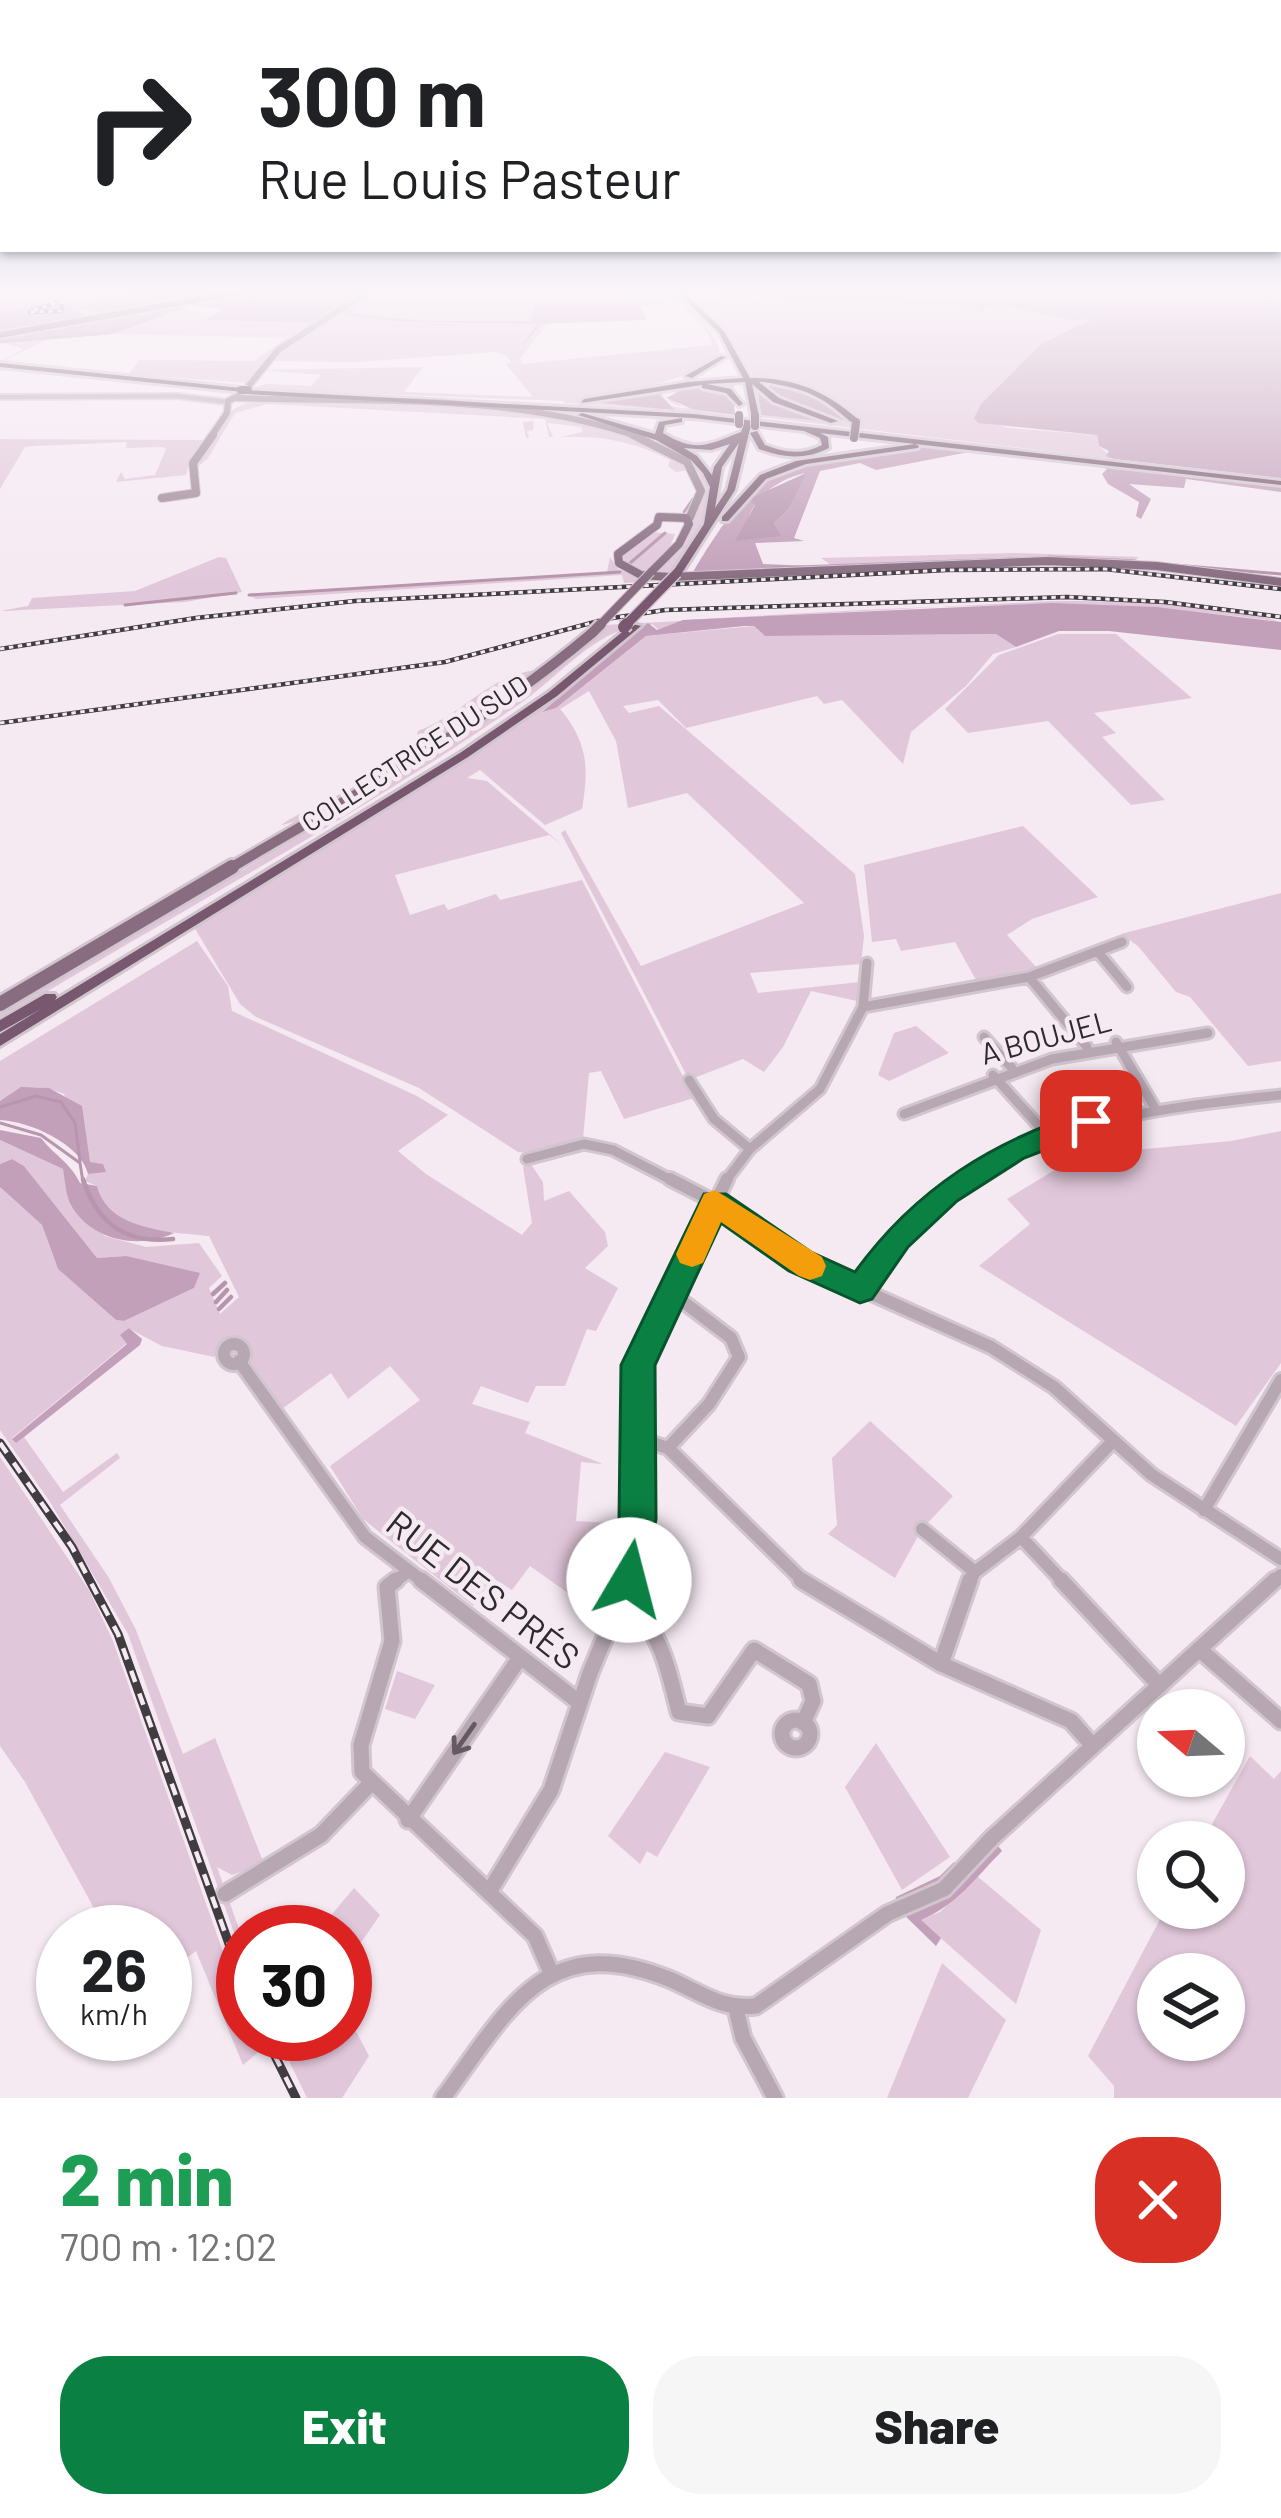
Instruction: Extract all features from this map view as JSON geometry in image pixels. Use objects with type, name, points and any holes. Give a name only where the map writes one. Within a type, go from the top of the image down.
[{"type":"highway","points":[[169,388],[239,397],[485,402],[818,427],[1281,482]]},
{"type":"highway","points":[[239,397],[588,400],[655,388]]},
{"type":"highway","points":[[680,388],[672,389],[665,401],[749,423]]},
{"type":"highway","points":[[715,388],[728,391],[739,404],[762,447],[783,454],[807,454],[826,446],[819,434],[787,427]]},
{"type":"highway","points":[[739,404],[742,388]]},
{"type":"highway","points":[[704,537],[718,467],[749,423],[745,388]]},
{"type":"highway","points":[[758,388],[809,414],[920,436]]},
{"type":"highway","points":[[725,519],[756,482],[839,450],[854,439],[856,422],[830,400],[790,388]]},
{"type":"highway","points":[[507,401],[920,436],[1281,482]]},
{"type":"highway","points":[[485,402],[716,420],[1091,460]]},
{"type":"highway","points":[[567,412],[689,454],[707,469],[715,488]]},
{"type":"highway","points":[[716,420],[673,421],[658,431],[673,442],[706,447],[726,445],[749,423]]},
{"type":"highway","name":"COLLECTRICE DU SUD","points":[[0,1028],[464,755],[553,694],[630,626],[725,519],[746,472],[749,423]]},
{"type":"highway","name":"COLLECTRICE DU SUD","points":[[681,573],[731,490],[749,423]]},
{"type":"highway","points":[[800,463],[905,446],[982,449]]},
{"type":"highway","name":"COLLECTRICE DU SUD","points":[[0,1041],[187,920]]},
{"type":"main road","points":[[162,498],[196,494],[188,474],[190,464],[247,388]]},
{"type":"main road","points":[[0,1004],[527,688],[592,633],[651,572],[701,491],[687,462],[595,424],[508,408],[239,397]]},
{"type":"main road","points":[[678,525],[645,533],[626,544],[617,559],[629,571],[653,577],[1048,561],[1144,565],[1281,582]]},
{"type":"street","points":[[0,397],[239,397]]},
{"type":"street","points":[[863,1007],[1028,977],[1122,942]]},
{"type":"street","points":[[1098,952],[1127,987]]},
{"type":"street","points":[[490,1892],[551,1790],[580,1703],[622,1604],[635,1549],[638,1365],[715,1202],[750,1149],[820,1089],[863,1007],[867,963]]},
{"type":"street","points":[[1028,977],[1087,1047]]},
{"type":"street","name":"A BOUJEL","points":[[904,1114],[1012,1068],[1087,1047],[1208,1033]]},
{"type":"street","points":[[984,1036],[1012,1068]]},
{"type":"street","points":[[1116,1042],[1155,1108]]},
{"type":"street","points":[[993,1075],[1047,1135]]},
{"type":"street","points":[[689,1080],[714,1119],[750,1149]]},
{"type":"street","points":[[860,1290],[874,1265],[932,1204],[979,1170],[1047,1135],[1155,1108],[1281,1095]]},
{"type":"street","points":[[527,1159],[576,1145],[602,1146],[715,1202],[800,1262],[1014,1359],[1054,1387],[1112,1442],[1281,1559]]},
{"type":"street","points":[[668,1448],[710,1404],[739,1358],[730,1338],[674,1294]]},
{"type":"street","name":"RUE DES PRÉS","points":[[239,1361],[350,1522],[580,1703]]},
{"type":"street","points":[[1204,1510],[1281,1380]]},
{"type":"street","points":[[636,1438],[668,1448],[793,1574],[836,1605],[941,1664],[1071,1721],[1093,1746]]},
{"type":"street","points":[[941,1664],[962,1594],[975,1573],[1021,1537],[1112,1442]]},
{"type":"street","points":[[922,1529],[975,1573]]},
{"type":"street","points":[[1021,1537],[1159,1685]]},
{"type":"street","points":[[409,1571],[392,1580],[385,1597],[392,1641],[359,1759],[370,1784],[535,1936],[550,1970]]},
{"type":"street","points":[[443,2098],[528,1988],[550,1970],[577,1961],[640,1966],[714,2005],[756,2006],[886,1915],[944,1889],[1281,1575]]},
{"type":"street","points":[[622,1604],[640,1611],[654,1630],[679,1712],[709,1716],[754,1650],[809,1684],[813,1701],[803,1723]]},
{"type":"street","points":[[1199,1649],[1281,1721]]},
{"type":"street","points":[[408,1820],[519,1659]]},
{"type":"street","points":[[225,1894],[321,1835],[370,1784]]},
{"type":"street","points":[[736,2009],[743,2038],[776,2098]]},
{"type":"shaded area","points":[[407,388],[404,392],[533,397],[526,388],[636,388],[581,401],[616,398],[593,402],[671,409],[660,395],[673,388],[662,395],[671,406],[687,409],[672,403],[667,396],[683,407],[729,414],[565,401],[249,389]]},
{"type":"shaded area","points":[[677,388],[660,395],[675,410],[591,402]]},
{"type":"shaded area","points":[[684,388],[717,388],[733,397],[735,415],[692,409],[667,398]]},
{"type":"shaded area","points":[[754,388],[771,398],[758,393],[761,415],[839,422],[786,404],[859,423],[830,399],[788,388],[997,388],[981,404],[975,419],[1009,428],[1097,435],[1099,446],[1114,459],[760,417]]},
{"type":"shaded area","points":[[765,388],[812,394],[853,422],[786,406],[838,423],[761,415],[758,393],[784,405]]},
{"type":"shaded area","points":[[997,388],[1281,388],[1281,478],[1114,459],[1106,456],[1109,451],[1099,446],[1097,435],[978,423],[974,418]]},
{"type":"shaded area","points":[[245,394],[543,409],[586,417],[674,449],[608,429],[679,458],[689,470],[676,472],[668,466],[670,460],[630,444],[559,437],[583,432],[581,427],[547,423],[553,437],[529,438],[549,437],[545,419],[267,404],[235,413],[198,467],[200,474],[195,475],[205,445],[226,416],[245,404],[271,401]]},
{"type":"shaded area","points":[[220,419],[191,458],[186,475],[116,482],[121,472],[125,479],[155,475],[166,449],[162,447],[126,448],[127,442],[36,446],[25,447],[0,489],[0,439],[203,440]]},
{"type":"shaded area","points":[[534,421],[533,430],[527,431],[529,438],[523,422]]},
{"type":"shaded area","points":[[952,447],[1281,485],[1281,492],[1186,479],[1184,488],[1129,484],[1151,499],[1141,519],[1136,516],[1139,502],[1108,484],[1102,474],[1107,469],[1096,466],[969,452],[876,470],[860,463],[820,471],[794,538],[804,541],[755,543],[763,564],[812,566],[693,572],[742,500],[777,472],[853,453]],"holes":[[[805,473],[789,509],[774,523],[780,535],[745,539],[749,515],[762,496]]]},
{"type":"shaded area","points":[[680,453],[697,465],[706,479],[708,510],[672,573],[759,566],[772,570],[646,574],[627,567],[622,554],[652,532],[675,534],[669,549],[681,545],[702,484],[692,463]]},
{"type":"shaded area","points":[[806,473],[789,509],[774,523],[781,536],[735,541],[755,505],[749,499]]},
{"type":"shaded area","points":[[1013,553],[1140,557],[1128,562],[834,567],[821,558]]},
{"type":"shaded area","points":[[610,557],[618,569],[643,579],[691,580],[624,583],[622,575],[256,599],[248,595],[600,573],[607,572]]},
{"type":"shaded area","points":[[226,558],[242,592],[185,602],[0,611],[28,606],[32,598],[135,591]]},
{"type":"shaded area","points":[[1083,564],[1281,586],[1117,569],[907,569]]},
{"type":"shaded area","points":[[907,569],[784,577],[691,580],[871,570]]},
{"type":"shaded area","points":[[1137,602],[1229,610],[1281,622],[1132,608],[929,608]]},
{"type":"shaded area","points":[[1052,603],[1156,607],[1281,622],[1281,650],[1109,631],[1059,631],[1016,647],[996,634],[765,636],[754,626],[744,626],[646,636],[556,708],[542,712],[648,623],[657,630],[683,620]]},
{"type":"shaded area","points":[[929,608],[683,621],[834,612]]},
{"type":"shaded area","points":[[683,621],[659,630],[652,624],[543,711],[556,708],[646,636],[754,626],[765,636],[996,634],[1016,647],[993,654],[966,686],[911,732],[903,764],[842,700],[824,704],[817,696],[686,728],[658,700],[623,706],[629,713],[659,706],[855,874],[864,936],[861,964],[750,973],[758,993],[860,982],[857,1001],[811,991],[783,1047],[764,1072],[743,1059],[689,1080],[561,833],[565,830],[641,966],[804,903],[687,793],[628,808],[616,741],[589,691],[560,709],[584,756],[582,809],[545,825],[480,770],[467,778],[487,781],[562,845],[549,835],[395,875],[410,915],[444,904],[448,910],[496,894],[500,900],[582,880],[694,1098],[624,1119],[601,1071],[589,1073],[583,1139],[540,1154],[518,1152],[419,1088],[256,1017],[240,1004],[194,927],[547,703],[641,626],[609,635],[458,746],[0,1020],[0,1011],[172,908],[179,910],[494,713],[605,625]]},
{"type":"shaded area","points":[[589,632],[533,679],[443,741],[315,812],[281,825],[381,772],[412,745],[418,731],[503,680],[536,670],[405,757],[514,691]]},
{"type":"shaded area","points":[[1058,634],[1116,634],[1192,698],[1094,713],[1116,733],[1102,737],[1165,800],[1131,805],[1048,721],[968,733],[945,709],[999,655]]},
{"type":"shaded area","points":[[1023,826],[1098,897],[1032,919],[1007,935],[1037,968],[976,980],[955,942],[901,951],[896,939],[872,942],[864,865]]},
{"type":"shaded area","points":[[1281,893],[1281,1061],[1248,1066],[1190,997],[1176,992],[1138,946],[1121,934]]},
{"type":"shaded area","points":[[197,941],[228,986],[232,1011],[417,1096],[448,1115],[398,1151],[426,1174],[522,1235],[532,1223],[523,1167],[530,1163],[543,1182],[544,1201],[569,1191],[605,1232],[608,1246],[585,1268],[618,1288],[596,1331],[587,1329],[565,1386],[536,1386],[528,1403],[481,1386],[472,1404],[530,1422],[525,1433],[603,1464],[581,1462],[576,1521],[625,1524],[620,1577],[603,1618],[530,1566],[512,1590],[493,1578],[473,1606],[363,1519],[330,1466],[420,1400],[390,1366],[348,1399],[331,1373],[282,1409],[250,1361],[245,1345],[231,1343],[214,1357],[162,1346],[128,1328],[127,1343],[12,1438],[16,1443],[24,1437],[63,1492],[117,1453],[120,1458],[60,1505],[109,1578],[136,1630],[183,1754],[215,1738],[264,1864],[232,1875],[217,1867],[231,1905],[224,1905],[128,1634],[50,1502],[0,1430],[0,1187],[42,1225],[58,1269],[116,1320],[124,1321],[194,1288],[126,1256],[97,1258],[24,1166],[12,1159],[0,1164],[0,1140],[63,1169],[71,1206],[105,1236],[146,1247],[199,1243],[222,1276],[209,1288],[220,1314],[239,1297],[209,1236],[160,1231],[128,1221],[114,1213],[97,1186],[85,1181],[88,1174],[106,1171],[90,1163],[64,1094],[31,1088],[0,1101],[0,1061]]},
{"type":"shaded area","points":[[916,1026],[949,1053],[889,1081],[878,1075],[894,1033]]},
{"type":"shaded area","points":[[21,1087],[49,1088],[82,1106],[90,1162],[103,1164],[106,1172],[88,1174],[75,1153],[52,1136],[0,1120],[0,1101]]},
{"type":"shaded area","points":[[0,1130],[41,1138],[80,1183],[97,1186],[117,1215],[174,1233],[133,1241],[92,1228],[70,1203],[63,1169],[0,1140]]},
{"type":"shaded area","points":[[1281,1131],[1281,1363],[1236,1426],[979,1266],[1030,1224],[1007,1199],[1053,1171],[1124,1151],[1231,1141]]},
{"type":"shaded area","points":[[12,1159],[24,1166],[97,1258],[126,1256],[200,1273],[194,1288],[124,1321],[116,1320],[58,1269],[42,1225],[0,1187],[0,1164]]},
{"type":"shaded area","points":[[129,1328],[142,1339],[140,1345],[16,1443],[12,1439],[127,1344],[120,1335]]},
{"type":"shaded area","points":[[870,1421],[953,1496],[922,1529],[895,1578],[828,1534],[837,1525],[832,1458]]},
{"type":"shaded area","points":[[0,1457],[89,1590],[113,1641],[216,1932],[216,2000],[196,1951],[192,1954],[192,1905],[92,1905],[0,1746]]},
{"type":"shaded area","points":[[397,1671],[435,1685],[415,1719],[385,1709]]},
{"type":"shaded area","points":[[876,1743],[950,1857],[902,1890],[845,1787]]},
{"type":"shaded area","points":[[665,1752],[710,1767],[657,1857],[647,1851],[640,1864],[608,1836]]},
{"type":"shaded area","points":[[1250,1756],[1274,1779],[1281,1771],[1281,2098],[1114,2098],[1114,2086],[1088,2056],[1137,1963],[1137,2061],[1245,2061],[1245,1953],[1142,1953],[1155,1929],[1245,1929],[1245,1821],[1214,1821],[1227,1797],[1245,1797],[1245,1765]]},
{"type":"shaded area","points":[[992,1838],[1002,1851],[956,1898],[921,1920],[941,1938],[936,1946],[894,1905],[896,1897],[940,1876],[954,1862],[962,1870]]},
{"type":"shaded area","points":[[977,1876],[1041,1930],[1016,2004],[920,1920],[940,1912]]},
{"type":"shaded area","points":[[354,1888],[370,1905],[340,1905]]},
{"type":"shaded area","points":[[942,1963],[1006,2020],[968,2098],[887,2098]]},
{"type":"shaded area","points":[[289,2061],[366,2061],[342,2098],[307,2098]]},
{"type":"waterway","points":[[684,512],[693,499]]},
{"type":"waterway","points":[[629,564],[665,533]]},
{"type":"waterway","points":[[1049,557],[1136,561]]},
{"type":"waterway","points":[[772,568],[1040,558]]},
{"type":"waterway","points":[[1175,565],[1281,574]]},
{"type":"waterway","points":[[249,595],[620,572]]},
{"type":"waterway","points":[[125,605],[236,593]]},
{"type":"waterway","points":[[0,1107],[36,1096],[61,1102],[75,1123],[80,1161]]},
{"type":"waterway","points":[[0,1123],[41,1135],[80,1163],[83,1182]]},
{"type":"waterway","points":[[83,1179],[96,1208],[116,1228],[141,1238],[173,1239]]},
{"type":"waterway","points":[[213,1294],[225,1283]]},
{"type":"waterway","points":[[216,1302],[227,1290]]},
{"type":"waterway","points":[[219,1309],[231,1297]]},
{"type":"railway","points":[[0,649],[196,618],[355,601],[947,570],[1105,569],[1281,589]]},
{"type":"railway","points":[[0,723],[445,662],[606,619],[665,610],[1067,597],[1165,602],[1281,617]]},
{"type":"railway","points":[[0,1443],[72,1547],[118,1634],[216,1908]]},
{"type":"railway","points":[[278,2061],[296,2098]]},
{"type":"slow traffic","points":[[692,1254],[715,1202],[810,1266]]},
{"type":"route","points":[[629,1580],[637,1519],[638,1365],[715,1202],[800,1262],[860,1290],[897,1238],[946,1192],[1013,1150],[1091,1121]]}]
